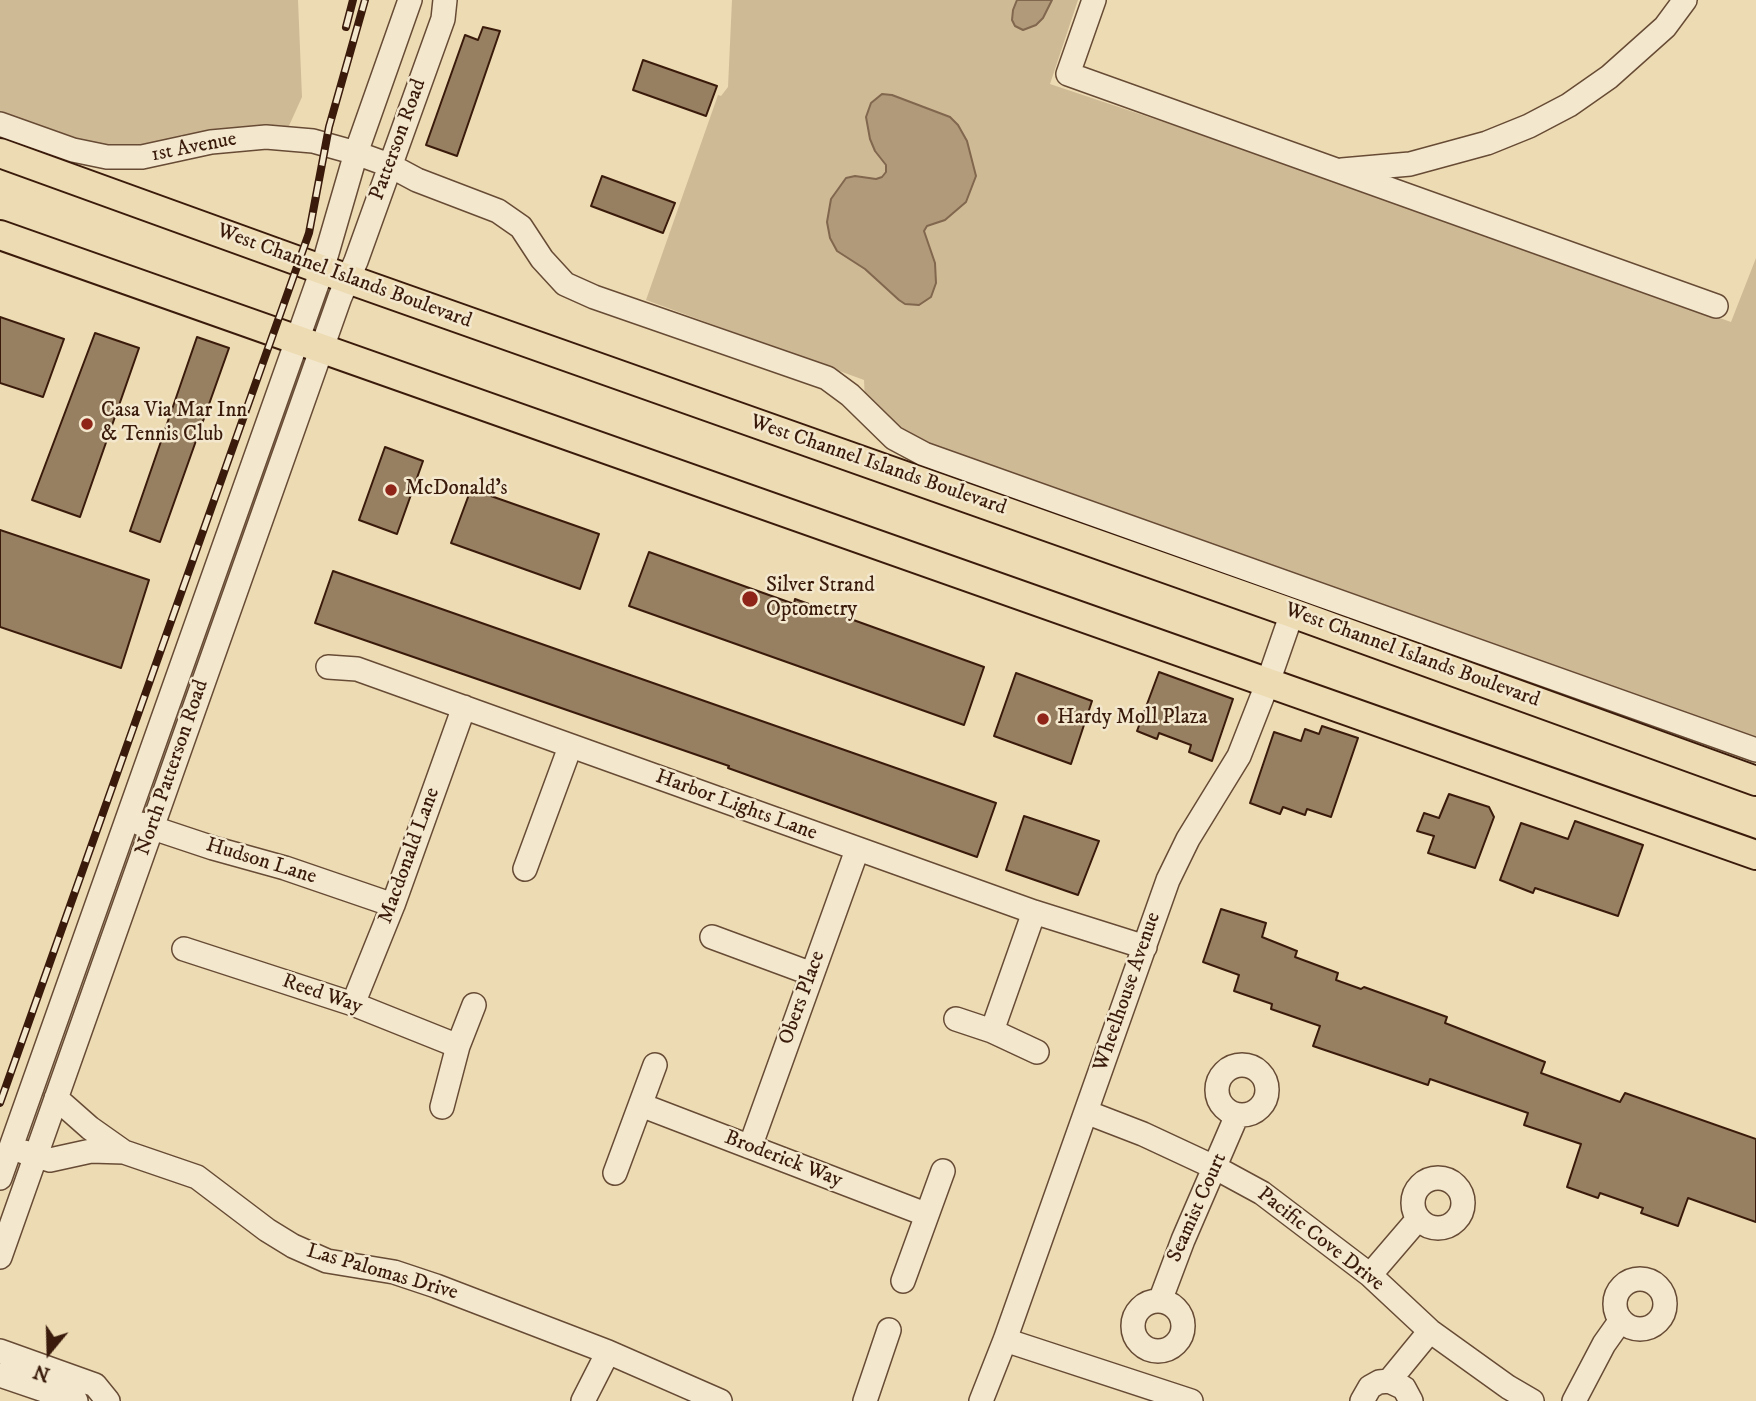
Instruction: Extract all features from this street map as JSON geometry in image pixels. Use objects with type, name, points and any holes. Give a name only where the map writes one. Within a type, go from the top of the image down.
[{"type":"main road","name":"West Channel Islands Boulevard","points":[[0,153],[1756,781]]},
{"type":"main road","points":[[0,235],[1756,855]]},
{"type":"street","name":"Patterson Road","points":[[335,274],[356,153],[410,0]]},
{"type":"street","points":[[1094,0],[1068,74],[1716,306]]},
{"type":"street","points":[[1335,170],[1410,164],[1487,143],[1529,127],[1569,105],[1609,77],[1665,27],[1685,0]]},
{"type":"street","name":"Patterson Road","points":[[335,274],[390,165],[447,6]]},
{"type":"street","name":"1st Avenue","points":[[0,124],[73,150],[116,158],[142,158],[211,142],[266,137],[313,141],[390,165],[417,180],[498,211],[521,228],[542,259],[565,284],[594,297],[827,378],[850,395],[894,438],[924,454],[1756,750]]},
{"type":"street","name":"North Patterson Road","points":[[0,1178],[128,819],[335,274]]},
{"type":"street","name":"North Patterson Road","points":[[0,1257],[152,828],[309,346]]},
{"type":"street","name":"Wheelhouse Avenue","points":[[985,1392],[1174,863],[1239,756],[1292,613]]},
{"type":"street","name":"Harbor Lights Lane","points":[[328,667],[357,670],[857,850],[1144,947]]},
{"type":"street","name":"Macdonald Lane","points":[[353,1004],[393,905],[464,707]]},
{"type":"street","points":[[525,869],[570,747]]},
{"type":"street","name":"Hudson Lane","points":[[128,819],[393,905]]},
{"type":"street","name":"Obers Place","points":[[750,1147],[857,850]]},
{"type":"street","points":[[992,1031],[1034,912]]},
{"type":"street","points":[[712,937],[812,974]]},
{"type":"street","name":"Reed Way","points":[[184,949],[353,1004],[458,1046]]},
{"type":"street","points":[[442,1107],[458,1046],[474,1005]]},
{"type":"street","points":[[956,1019],[992,1031],[1037,1052]]},
{"type":"street","points":[[615,1173],[655,1065]]},
{"type":"street","points":[[56,1098],[90,1128],[124,1152]]},
{"type":"street","name":"Broderick Way","points":[[641,1105],[925,1214]]},
{"type":"street","name":"Pacific Cove Drive","points":[[1086,1112],[1216,1168],[1262,1193],[1370,1275],[1430,1331],[1532,1401]]},
{"type":"street","name":"Seamist Court","points":[[1160,1301],[1237,1115]]},
{"type":"street","name":"Las Palomas Drive","points":[[11,1147],[50,1160],[91,1151],[124,1152],[197,1177],[293,1246],[327,1261],[394,1272],[436,1286],[608,1352],[720,1401]]},
{"type":"street","points":[[903,1281],[925,1214],[943,1171]]},
{"type":"street","points":[[1370,1275],[1418,1219]]},
{"type":"street","points":[[1574,1401],[1604,1344],[1621,1320]]},
{"type":"street","points":[[865,1401],[890,1330]]},
{"type":"street","points":[[1389,1381],[1430,1331]]},
{"type":"street","points":[[1005,1340],[1191,1401]]},
{"type":"street","points":[[0,1351],[95,1385],[108,1401]]},
{"type":"street","points":[[583,1401],[608,1352]]},
{"type":"street","points":[[0,1375],[75,1401]]},
{"type":"street","points":[[1362,1401],[1370,1387],[1389,1381],[1404,1388],[1410,1401]]},
{"type":"shaded area","points":[[0,0],[298,0],[302,97],[288,128],[120,151],[66,139],[0,115]]},
{"type":"shaded area","points":[[732,0],[1078,0],[1050,84],[1280,161],[1731,322],[1756,258],[1756,742],[926,448],[865,402],[864,380],[646,300],[718,95],[721,96],[728,87]]},
{"type":"shaded area","points":[[1017,0],[1052,0],[1043,18],[1036,25],[1023,30],[1015,26],[1012,20]]},
{"type":"shaded area","points":[[882,94],[892,95],[950,117],[967,141],[976,176],[966,202],[945,220],[927,226],[924,231],[935,263],[936,283],[931,297],[919,305],[905,304],[865,269],[837,251],[830,238],[827,222],[831,199],[846,178],[855,176],[876,179],[886,172],[886,165],[870,139],[866,117],[871,103]]},
{"type":"building","points":[[483,27],[500,31],[457,156],[426,145],[465,35],[478,40]]},
{"type":"building","points":[[643,60],[717,86],[706,116],[633,90]]},
{"type":"building","points":[[602,176],[675,203],[663,233],[591,206]]},
{"type":"building","points":[[0,317],[64,339],[43,397],[0,383]]},
{"type":"building","name":"Casa Via Mar Inn & Tennis Club","points":[[95,333],[139,348],[80,517],[32,500]]},
{"type":"building","points":[[197,337],[229,348],[160,542],[130,531]]},
{"type":"building","name":"McDonald's","points":[[385,447],[423,461],[397,534],[359,520]]},
{"type":"building","points":[[471,489],[599,534],[580,589],[451,543]]},
{"type":"building","points":[[0,530],[149,580],[121,668],[0,627]]},
{"type":"building","points":[[649,552],[794,604],[795,599],[984,667],[964,725],[629,606]]},
{"type":"building","points":[[333,571],[996,803],[977,857],[728,768],[729,766],[315,623]]},
{"type":"building","points":[[1159,672],[1233,699],[1212,761],[1189,752],[1191,745],[1159,733],[1157,739],[1137,731]]},
{"type":"building","name":"Hardy Moll Plaza","points":[[1016,673],[1092,701],[1071,764],[994,736]]},
{"type":"building","points":[[1322,726],[1358,738],[1331,817],[1307,809],[1305,815],[1283,807],[1280,814],[1250,803],[1274,732],[1301,741],[1305,729],[1319,734]]},
{"type":"building","points":[[1449,794],[1489,807],[1494,817],[1475,868],[1428,853],[1434,836],[1417,831],[1424,813],[1439,818]]},
{"type":"building","points":[[1024,816],[1099,841],[1078,895],[1006,870]]},
{"type":"building","points":[[1575,821],[1643,845],[1618,916],[1535,888],[1533,893],[1500,880],[1521,823],[1568,839]]},
{"type":"building","points":[[1221,909],[1266,923],[1262,937],[1297,951],[1295,957],[1338,973],[1336,980],[1361,989],[1364,987],[1447,1017],[1445,1023],[1545,1062],[1541,1073],[1620,1102],[1625,1093],[1756,1139],[1756,1222],[1688,1198],[1678,1226],[1641,1213],[1643,1208],[1600,1193],[1598,1198],[1567,1187],[1581,1144],[1524,1125],[1528,1113],[1430,1079],[1428,1085],[1313,1046],[1320,1026],[1271,1009],[1272,1004],[1234,991],[1239,975],[1203,962]]},
{"type":"railway","points":[[346,27],[353,0]]},
{"type":"railway","points":[[0,1103],[309,233],[329,127],[365,0]]},
{"type":"place","name":"Casa Via Mar Inn & Tennis Club","points":[[87,424]]},
{"type":"place","name":"McDonald's","points":[[391,490]]},
{"type":"place","name":"Silver Strand Optometry","points":[[750,599]]},
{"type":"place","name":"Hardy Moll Plaza","points":[[1043,719]]}]
